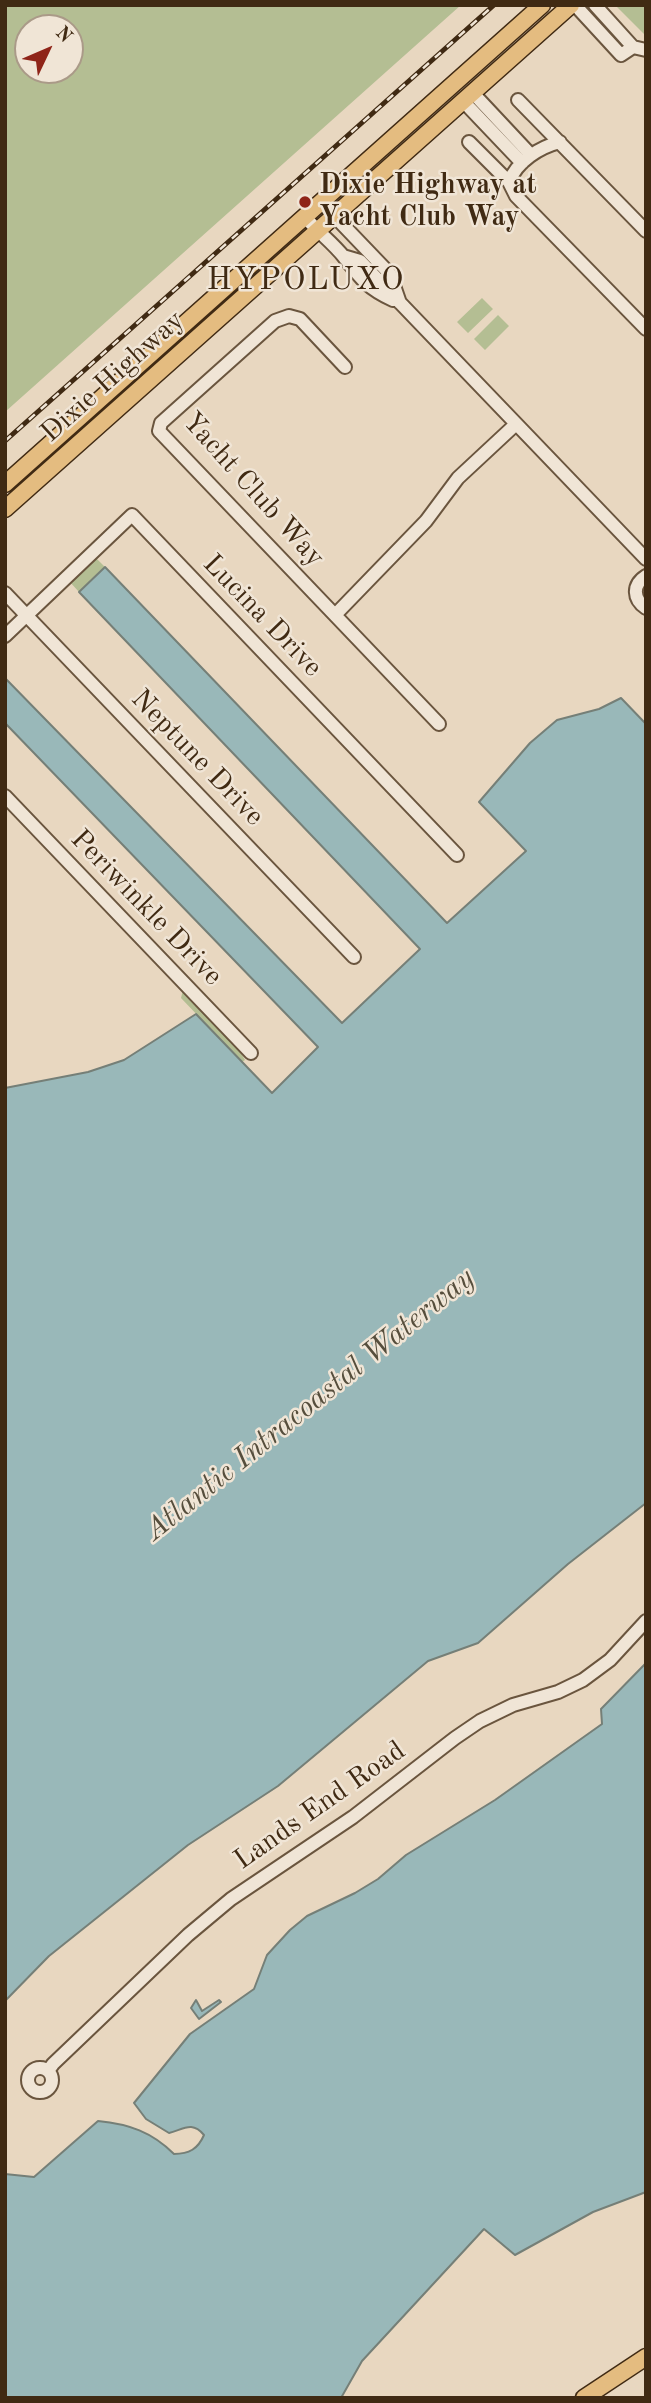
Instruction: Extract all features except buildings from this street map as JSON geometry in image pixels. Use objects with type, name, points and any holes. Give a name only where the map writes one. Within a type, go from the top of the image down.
[{"type":"main road","name":"Dixie Highway","points":[[5,484],[542,5]]},
{"type":"main road","name":"Dixie Highway","points":[[5,509],[573,5]]},
{"type":"main road","points":[[584,2398],[646,2357]]},
{"type":"street","points":[[573,5],[621,55],[639,48],[595,5]]},
{"type":"street","points":[[468,97],[527,159]]},
{"type":"street","points":[[518,100],[646,232]]},
{"type":"street","points":[[469,142],[509,181],[516,196],[646,329]]},
{"type":"street","points":[[509,181],[512,174],[527,159],[560,142]]},
{"type":"street","points":[[321,202],[334,215],[368,268],[372,290],[400,303],[646,559]]},
{"type":"street","points":[[305,217],[343,256],[368,268],[390,274],[400,303]]},
{"type":"street","name":"Yacht Club Way","points":[[345,367],[300,319],[289,316],[275,321],[161,423],[159,431],[439,724]]},
{"type":"street","points":[[335,615],[426,521],[458,478],[516,424]]},
{"type":"street","name":"Lucina Drive","points":[[27,616],[132,515],[457,855]]},
{"type":"street","points":[[646,576],[637,584],[635,595],[646,608]]},
{"type":"street","name":"Neptune Drive","points":[[5,593],[354,957]]},
{"type":"street","points":[[5,636],[27,616]]},
{"type":"street","name":"Periwinkle Drive","points":[[5,796],[251,1053]]},
{"type":"street","name":"Lands End Road","points":[[48,2071],[167,1955],[231,1899],[354,1817],[454,1738],[480,1721],[513,1705],[558,1692],[583,1680],[610,1660],[646,1621]]},
{"type":"green space","points":[[5,5],[461,5],[5,412]]},
{"type":"green space","points":[[615,5],[646,5],[646,36]]},
{"type":"green space","points":[[482,298],[493,309],[468,333],[457,322]]},
{"type":"green space","points":[[498,315],[509,326],[485,350],[474,339]]},
{"type":"green space","points":[[95,557],[105,567],[79,592],[69,581]]},
{"type":"green space","points":[[183,990],[238,1048],[245,1060],[242,1062],[181,998]]},
{"type":"water","name":"Atlantic Intracoastal Waterway","points":[[105,567],[447,923],[526,851],[479,802],[530,743],[557,720],[599,709],[621,698],[646,724],[646,1503],[568,1564],[478,1643],[428,1661],[278,1786],[188,1845],[49,1956],[5,2001],[5,1088],[88,1072],[124,1060],[196,1014],[272,1093],[318,1047],[5,723],[5,678],[342,1023],[420,949],[79,592]]},
{"type":"water","points":[[646,1663],[646,2192],[593,2212],[515,2255],[484,2229],[362,2361],[341,2398],[5,2398],[5,2174],[34,2177],[98,2121],[139,2130],[174,2154],[189,2152],[196,2147],[204,2135],[196,2128],[188,2127],[169,2133],[146,2119],[134,2103],[190,2034],[254,1989],[267,1955],[307,1916],[378,1879],[406,1855],[495,1800],[602,1724],[601,1709]]},
{"type":"water","points":[[196,2000],[202,2011],[219,2000],[221,2002],[199,2019],[191,2008]]},
{"type":"railway","points":[[5,441],[494,5]]},
{"type":"place","name":"Dixie Highway at Yacht Club Way","points":[[305,202]]},
{"type":"district","name":"HYPOLUXO","points":[[306,281]]}]
